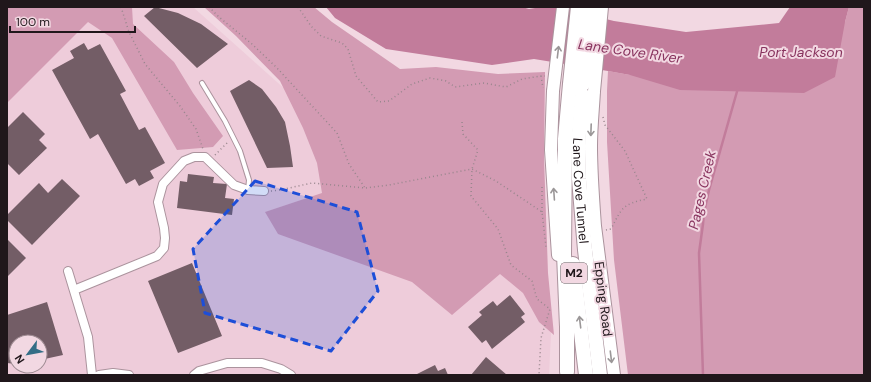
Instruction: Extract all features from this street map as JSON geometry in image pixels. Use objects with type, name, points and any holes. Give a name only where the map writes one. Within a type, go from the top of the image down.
[{"type":"highway","name":"Lane Cove Tunnel","points":[[565,172],[566,116],[582,86],[578,7]]},
{"type":"highway","name":"Lane Cove Tunnel","points":[[591,7],[582,86],[578,145],[579,179],[585,250],[600,375]]},
{"type":"highway","name":"M2","points":[[565,172],[564,254],[567,374]]},
{"type":"highway","name":"M2","points":[[565,172],[572,256],[586,375]]},
{"type":"main road","points":[[563,7],[553,91],[551,150],[567,374]]},
{"type":"main road","name":"Epping Road","points":[[610,7],[582,86],[592,122],[591,171],[593,203],[614,375]]},
{"type":"street","points":[[74,290],[157,256],[164,248],[164,228],[158,202],[163,184],[184,161],[194,157],[205,157],[234,185],[248,190],[264,191]]},
{"type":"street","points":[[68,271],[88,337],[92,375]]},
{"type":"street","points":[[194,375],[199,371],[228,363],[262,363],[281,369],[291,375]]},
{"type":"street","points":[[99,375],[113,373],[130,375]]},
{"type":"lane","points":[[202,83],[240,151],[249,180],[248,190]]},
{"type":"path","points":[[121,7],[129,32],[145,64],[180,106],[196,129],[205,157]]},
{"type":"path","points":[[209,7],[277,68],[337,133],[349,164],[365,188]]},
{"type":"path","points":[[298,7],[320,36],[342,43],[348,49],[356,76],[378,102],[389,100],[412,84],[430,78],[446,81],[455,87],[484,83],[506,87],[522,79],[541,76],[542,81]]},
{"type":"path","points":[[602,113],[605,126],[625,151],[646,199],[633,202],[621,209],[611,229],[604,231]]},
{"type":"path","points":[[462,122],[463,134],[478,150],[472,169],[471,196],[498,229],[511,265],[532,281],[537,299],[550,309],[541,338],[539,375]]},
{"type":"path","points":[[214,157],[233,138]]},
{"type":"path","points":[[264,191],[280,190],[312,183],[365,188],[389,185],[472,169],[496,181],[542,212],[547,248]]},
{"type":"highlighted area","points":[[255,181],[357,212],[378,291],[331,351],[205,313],[193,249]]},
{"type":"shaded area","points":[[7,7],[132,7],[133,24],[174,62],[193,93],[223,136],[213,147],[177,150],[112,38],[88,22],[7,103]]},
{"type":"shaded area","points":[[69,7],[193,7],[351,148],[453,197],[552,314],[549,375],[7,375],[7,71]]},
{"type":"shaded area","points":[[204,7],[314,7],[332,22],[400,69],[436,67],[498,74],[545,72],[544,158],[548,273],[554,335],[539,322],[523,293],[500,274],[452,315],[412,282],[278,234],[265,212],[322,193],[317,163],[303,128],[280,81],[236,36]]},
{"type":"shaded area","points":[[849,7],[864,7],[864,375],[628,375],[614,260],[607,142],[608,71],[630,75],[845,22]]},
{"type":"water","name":"Port Jackson","points":[[326,7],[522,7],[529,9],[557,7],[614,21],[686,32],[779,23],[790,7],[849,7],[835,77],[804,93],[680,90],[630,75],[534,59],[492,65],[386,49],[335,18]]},
{"type":"building","points":[[155,7],[178,13],[201,24],[228,44],[197,68],[144,16]]},
{"type":"building","points":[[84,43],[88,50],[100,44],[126,91],[120,94],[139,130],[145,127],[165,163],[150,171],[154,178],[139,186],[135,179],[126,184],[98,134],[90,139],[52,70],[74,58],[70,51]]},
{"type":"building","points":[[249,80],[262,89],[285,122],[293,167],[267,168],[230,91]]},
{"type":"building","points":[[23,112],[45,134],[39,140],[47,148],[19,175],[7,163],[7,128]]},
{"type":"building","points":[[188,174],[214,177],[213,183],[227,184],[225,198],[234,199],[232,215],[177,208],[180,181],[187,182]]},
{"type":"building","points":[[62,179],[80,196],[32,245],[7,220],[7,215],[39,183],[48,193]]},
{"type":"building","points":[[7,239],[26,258],[7,277]]},
{"type":"building","points":[[192,263],[222,336],[178,353],[148,281]]},
{"type":"building","points":[[510,295],[525,314],[521,317],[525,322],[492,349],[486,340],[482,343],[468,327],[482,315],[479,312],[493,301],[497,306]]},
{"type":"building","points":[[47,302],[63,355],[48,358],[48,334],[8,334],[7,363],[7,315]]},
{"type":"building","points":[[486,357],[507,375],[471,375]]},
{"type":"building","points":[[435,365],[438,371],[445,368],[448,375],[415,375]]},
{"type":"waterway","name":"Pages Creek","points":[[703,375],[699,253],[704,212],[709,190],[738,88]]},
{"type":"water label","name":"Lane Cove River","points":[[630,51]]}]
